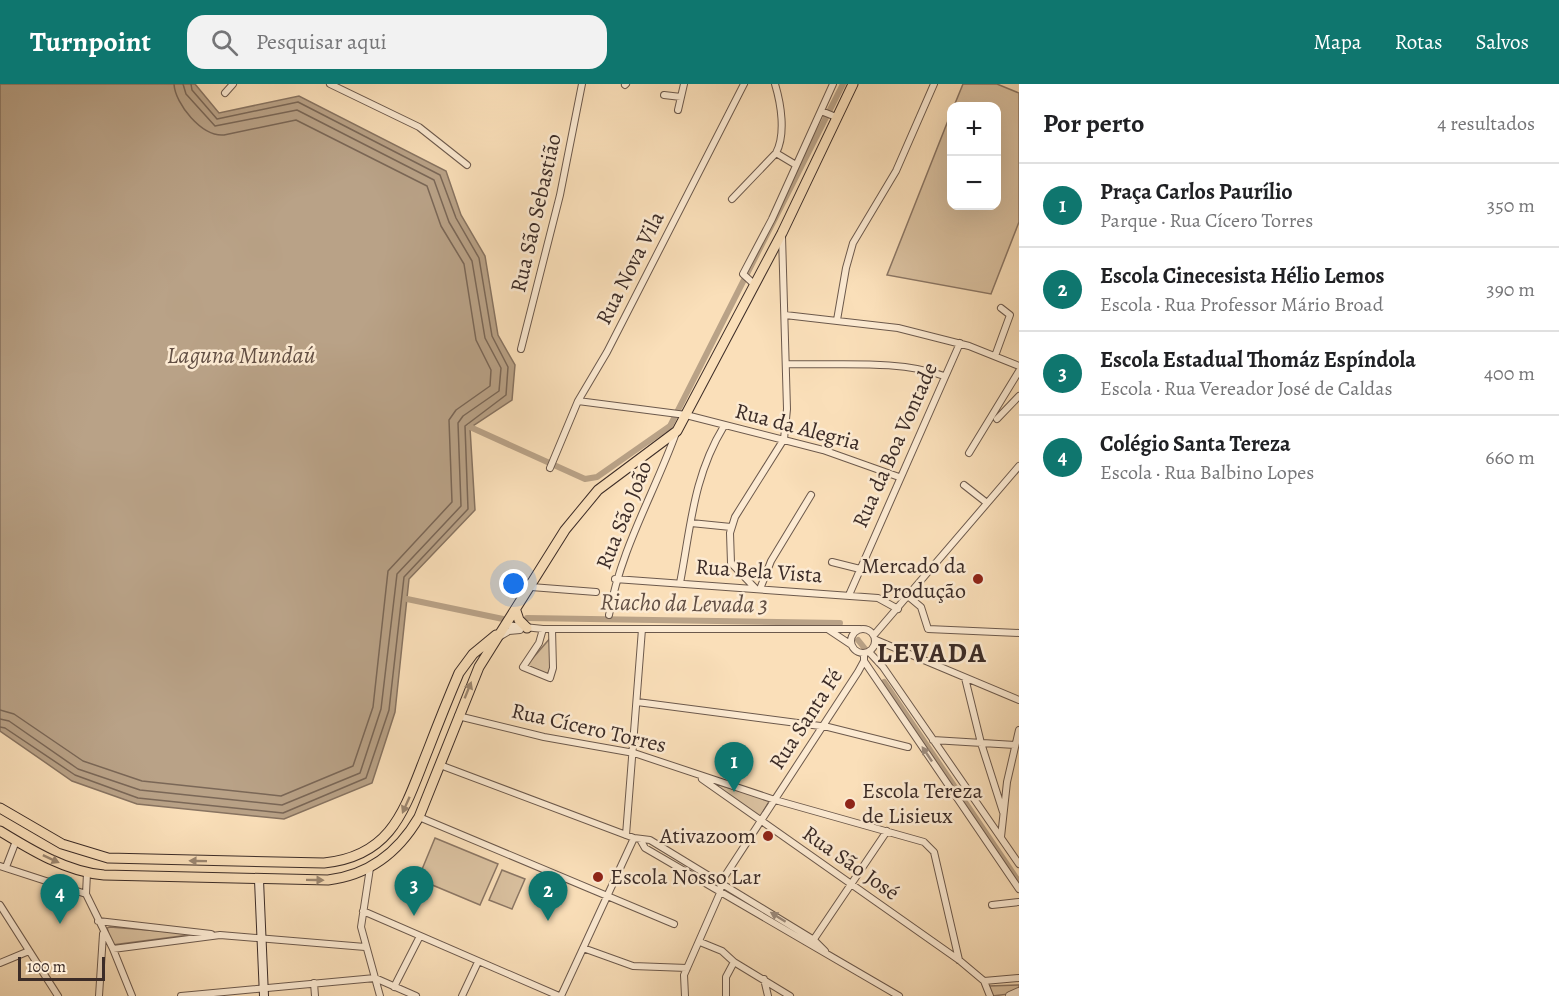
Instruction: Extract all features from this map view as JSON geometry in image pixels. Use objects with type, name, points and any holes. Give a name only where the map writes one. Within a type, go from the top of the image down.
[{"type":"main road","points":[[0,831],[16,841],[87,873],[260,880],[343,878],[370,868],[403,842],[419,817],[476,673],[565,531],[598,490],[677,431],[733,325],[748,280],[782,233],[835,116],[853,84]]},
{"type":"main road","points":[[516,611],[519,620],[530,628]]},
{"type":"main road","points":[[2,813],[47,837],[78,850],[119,860],[337,862],[361,855],[383,839],[398,821],[463,666],[473,654],[505,627]]},
{"type":"main road","points":[[420,770],[426,776],[435,776]]},
{"type":"main road","points":[[415,784],[430,791]]},
{"type":"main road","points":[[73,868],[78,850]]},
{"type":"main road","points":[[260,880],[263,993]]},
{"type":"street","points":[[225,93],[233,84]]},
{"type":"street","name":"Rua São Sebastião","points":[[521,349],[560,195],[582,84]]},
{"type":"street","points":[[678,111],[684,84]]},
{"type":"street","name":"Rua Nova Vila","points":[[551,466],[579,402],[744,84]]},
{"type":"street","points":[[732,198],[776,153],[782,136],[775,84]]},
{"type":"street","points":[[748,280],[796,165],[823,112],[833,84]]},
{"type":"street","points":[[837,320],[846,268],[854,243],[896,171],[933,84]]},
{"type":"street","points":[[332,86],[419,127],[467,165]]},
{"type":"street","points":[[664,95],[681,97]]},
{"type":"street","points":[[823,112],[835,116]]},
{"type":"street","points":[[776,153],[796,165]]},
{"type":"street","points":[[782,233],[787,409],[784,439],[760,475],[731,527],[729,548],[732,563],[758,589],[771,561],[811,495]]},
{"type":"street","points":[[995,356],[1010,315],[1001,308]]},
{"type":"street","points":[[785,315],[898,328],[960,343],[1019,366]]},
{"type":"street","name":"Rua da Boa Vontade","points":[[849,595],[899,477],[960,343]]},
{"type":"street","points":[[786,364],[898,366],[928,370],[944,376]]},
{"type":"street","points":[[969,453],[1019,371]]},
{"type":"street","points":[[996,419],[1019,396]]},
{"type":"street","name":"Rua da Alegria","points":[[579,402],[621,409],[685,415],[839,454],[899,477]]},
{"type":"street","points":[[680,583],[704,464],[724,426]]},
{"type":"street","name":"Rua São João","points":[[609,615],[615,579],[629,538],[664,467],[677,431]]},
{"type":"street","points":[[866,653],[898,609],[1019,466]]},
{"type":"street","points":[[964,485],[987,503]]},
{"type":"street","points":[[691,523],[731,527]]},
{"type":"street","points":[[832,562],[860,569]]},
{"type":"street","name":"Rua Bela Vista","points":[[615,579],[878,598],[898,609]]},
{"type":"street","points":[[531,587],[596,592]]},
{"type":"street","points":[[909,597],[921,607],[928,629],[1019,633]]},
{"type":"street","points":[[505,627],[868,629],[875,638],[1019,700]]},
{"type":"street","points":[[497,639],[509,631],[530,628]]},
{"type":"street","points":[[852,645],[851,637],[860,628]]},
{"type":"street","points":[[543,629],[539,643],[523,667],[550,678],[553,668],[552,629]]},
{"type":"street","points":[[626,836],[642,629]]},
{"type":"street","points":[[826,629],[844,638],[856,651],[866,653],[883,667],[1019,864]]},
{"type":"street","name":"Rua Santa Fé","points":[[685,996],[683,981],[687,968],[720,894],[721,882],[864,662],[866,653]]},
{"type":"street","points":[[864,662],[1019,889]]},
{"type":"street","points":[[965,678],[981,743],[1003,812]]},
{"type":"street","points":[[637,702],[821,726],[908,747]]},
{"type":"street","name":"Rua Cícero Torres","points":[[458,716],[544,737],[634,753],[775,800],[887,831],[931,846],[959,960]]},
{"type":"street","points":[[1001,838],[1003,812],[1019,730]]},
{"type":"street","points":[[933,740],[1015,745]]},
{"type":"street","points":[[440,765],[626,836],[641,841],[650,840],[721,882],[825,951],[899,996]]},
{"type":"street","name":"Rua São José","points":[[697,775],[959,960],[984,981],[990,996]]},
{"type":"street","points":[[419,817],[674,924]]},
{"type":"street","points":[[812,942],[887,831]]},
{"type":"street","points":[[363,911],[560,996],[634,838]]},
{"type":"street","points":[[16,841],[3,867],[86,894]]},
{"type":"street","points":[[641,841],[645,848],[720,894],[812,942]]},
{"type":"street","points":[[370,868],[361,927],[380,996]]},
{"type":"street","points":[[87,873],[86,894],[103,933],[113,949],[132,996]]},
{"type":"street","points":[[992,905],[1019,902]]},
{"type":"street","points":[[0,905],[58,996]]},
{"type":"street","points":[[98,921],[220,935],[365,947]]},
{"type":"street","points":[[99,996],[103,933]]},
{"type":"street","points":[[113,949],[220,935]]},
{"type":"street","points":[[394,987],[420,936]]},
{"type":"street","points":[[700,942],[722,951],[734,962],[790,996]]},
{"type":"street","points":[[583,948],[633,966],[687,968]]},
{"type":"street","points":[[0,963],[29,951]]},
{"type":"street","points":[[462,996],[478,962]]},
{"type":"street","points":[[726,996],[726,977],[734,962]]},
{"type":"street","points":[[181,996],[263,993],[314,983],[375,978],[416,996]]},
{"type":"street","points":[[984,981],[1019,978]]},
{"type":"street","points":[[764,979],[768,996]]},
{"type":"street","points":[[314,983],[315,996]]},
{"type":"street","points":[[1010,996],[1019,992]]},
{"type":"shaded area","points":[[963,84],[997,84],[1019,93],[1019,222],[991,294],[887,275],[947,123],[947,210],[1001,210],[1001,102],[956,102]]},
{"type":"shaded area","points":[[552,636],[553,678],[525,667]]},
{"type":"shaded area","points":[[709,782],[770,800],[759,819]]},
{"type":"shaded area","points":[[435,838],[498,864],[480,905],[418,879]]},
{"type":"shaded area","points":[[502,870],[525,879],[512,909],[489,900]]},
{"type":"shaded area","points":[[107,928],[197,934],[112,945]]},
{"type":"shaded area","points":[[1019,985],[1019,993],[992,996],[989,986]]},
{"type":"water","name":"Laguna Mundaú","points":[[0,84],[195,84],[219,113],[299,96],[446,171],[461,215],[485,256],[498,335],[515,365],[512,400],[470,428],[475,510],[409,579],[395,712],[372,783],[284,819],[137,804],[72,781],[0,731]]},
{"type":"waterway","points":[[470,427],[585,479],[597,477],[670,426],[843,84]]},
{"type":"waterway","name":"Riacho da Levada 3","points":[[407,599],[503,619]]},
{"type":"waterway","name":"Riacho da Levada 3","points":[[527,618],[840,623]]},
{"type":"waterway","name":"Riacho da Levada 3","points":[[858,640],[866,650]]},
{"type":"waterway","name":"Riacho da Levada 3","points":[[884,682],[1019,882]]},
{"type":"place","name":"Mercado da Produção","points":[[978,579]]},
{"type":"place","name":"Praça Carlos Paurílio","points":[[734,792]]},
{"type":"place","name":"Escola Tereza de Lisieux","points":[[850,804]]},
{"type":"place","name":"Ativazoom","points":[[768,836]]},
{"type":"place","name":"Escola Nosso Lar","points":[[598,877]]},
{"type":"place","name":"Escola Estadual Thomáz Espíndola","points":[[414,916]]},
{"type":"place","name":"Escola Cinecesista Hélio Lemos","points":[[548,921]]},
{"type":"place","name":"Colégio Santa Tereza","points":[[60,924]]},
{"type":"district","name":"LEVADA","points":[[932,653]]}]
